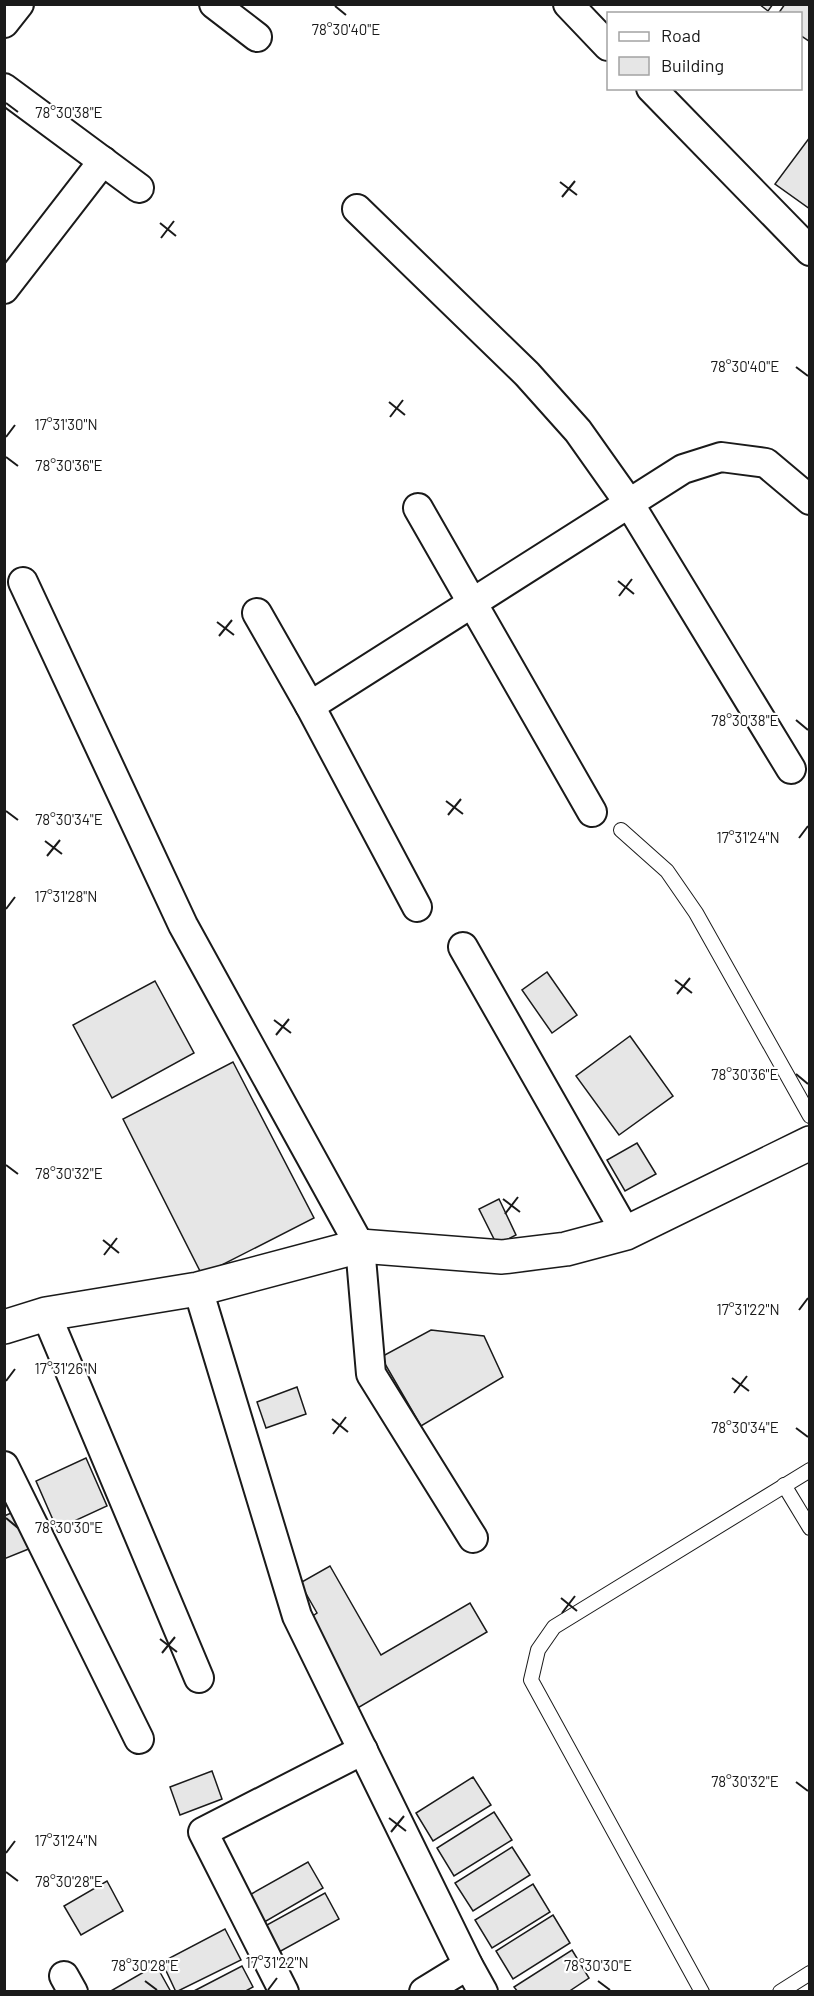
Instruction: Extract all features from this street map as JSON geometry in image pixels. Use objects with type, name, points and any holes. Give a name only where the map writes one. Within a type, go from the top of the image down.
[{"type":"street","points":[[4,23],[19,4]]},
{"type":"street","points":[[214,4],[257,37]]},
{"type":"street","points":[[568,4],[607,43]]},
{"type":"street","points":[[4,88],[139,188]]},
{"type":"street","points":[[653,90],[810,251]]},
{"type":"street","points":[[4,289],[103,161]]},
{"type":"street","points":[[357,209],[527,374],[578,431],[628,503],[791,769]]},
{"type":"street","points":[[310,706],[683,469],[722,457],[766,463],[810,500]]},
{"type":"street","points":[[418,508],[592,812]]},
{"type":"street","points":[[23,582],[183,925],[360,1245],[371,1374],[473,1538]]},
{"type":"street","points":[[257,613],[310,706],[417,907]]},
{"type":"street","points":[[463,947],[626,1233]]},
{"type":"street","points":[[4,1327],[46,1314],[198,1289],[360,1245],[502,1257],[566,1249],[626,1233],[810,1143]]},
{"type":"street","points":[[198,1289],[297,1616],[483,1992]]},
{"type":"street","points":[[46,1314],[199,1678]]},
{"type":"street","points":[[4,1466],[139,1739]]},
{"type":"street","points":[[284,1992],[203,1832],[363,1750]]},
{"type":"street","points":[[424,1992],[468,1965]]},
{"type":"lane","points":[[621,830],[667,871],[696,913],[810,1116]]},
{"type":"lane","points":[[702,1992],[531,1680],[538,1650],[554,1627],[810,1470]]},
{"type":"lane","points":[[784,1485],[810,1528]]},
{"type":"lane","points":[[780,1992],[810,1973]]},
{"type":"building","points":[[759,4],[773,4],[768,11]]},
{"type":"building","points":[[785,4],[810,4],[809,41],[802,36],[802,12],[779,12]]},
{"type":"building","points":[[810,137],[810,209],[775,184]]},
{"type":"building","points":[[547,972],[577,1015],[552,1033],[522,990]]},
{"type":"building","points":[[155,981],[194,1053],[112,1098],[73,1025]]},
{"type":"building","points":[[630,1036],[673,1096],[619,1135],[576,1076]]},
{"type":"building","points":[[233,1062],[314,1218],[202,1275],[123,1119]]},
{"type":"building","points":[[637,1143],[656,1174],[625,1191],[607,1160]]},
{"type":"building","points":[[499,1199],[516,1235],[497,1245],[479,1209]]},
{"type":"building","points":[[431,1330],[484,1336],[503,1377],[421,1426],[381,1357]]},
{"type":"building","points":[[297,1387],[306,1414],[266,1428],[257,1402]]},
{"type":"building","points":[[86,1458],[107,1506],[57,1529],[36,1481]]},
{"type":"building","points":[[16,1511],[31,1548],[4,1559],[4,1516]]},
{"type":"building","points":[[330,1566],[381,1655],[470,1603],[487,1632],[356,1709],[305,1621],[317,1613],[300,1583]]},
{"type":"building","points":[[212,1771],[222,1799],[180,1815],[170,1787]]},
{"type":"building","points":[[473,1777],[491,1805],[433,1841],[416,1813]]},
{"type":"building","points":[[494,1812],[512,1840],[454,1876],[437,1848]]},
{"type":"building","points":[[512,1847],[530,1875],[473,1911],[455,1883]]},
{"type":"building","points":[[308,1862],[323,1888],[261,1924],[246,1897]]},
{"type":"building","points":[[107,1881],[123,1911],[81,1935],[64,1906]]},
{"type":"building","points":[[533,1884],[550,1912],[492,1948],[475,1920]]},
{"type":"building","points":[[325,1893],[339,1919],[279,1952],[265,1926]]},
{"type":"building","points":[[553,1915],[570,1943],[513,1979],[496,1951]]},
{"type":"building","points":[[225,1929],[241,1960],[176,1992],[162,1962]]},
{"type":"building","points":[[572,1950],[589,1978],[568,1992],[518,1992],[514,1987]]},
{"type":"building","points":[[156,1965],[171,1992],[109,1992]]},
{"type":"building","points":[[242,1966],[253,1987],[244,1992],[192,1992]]}]
